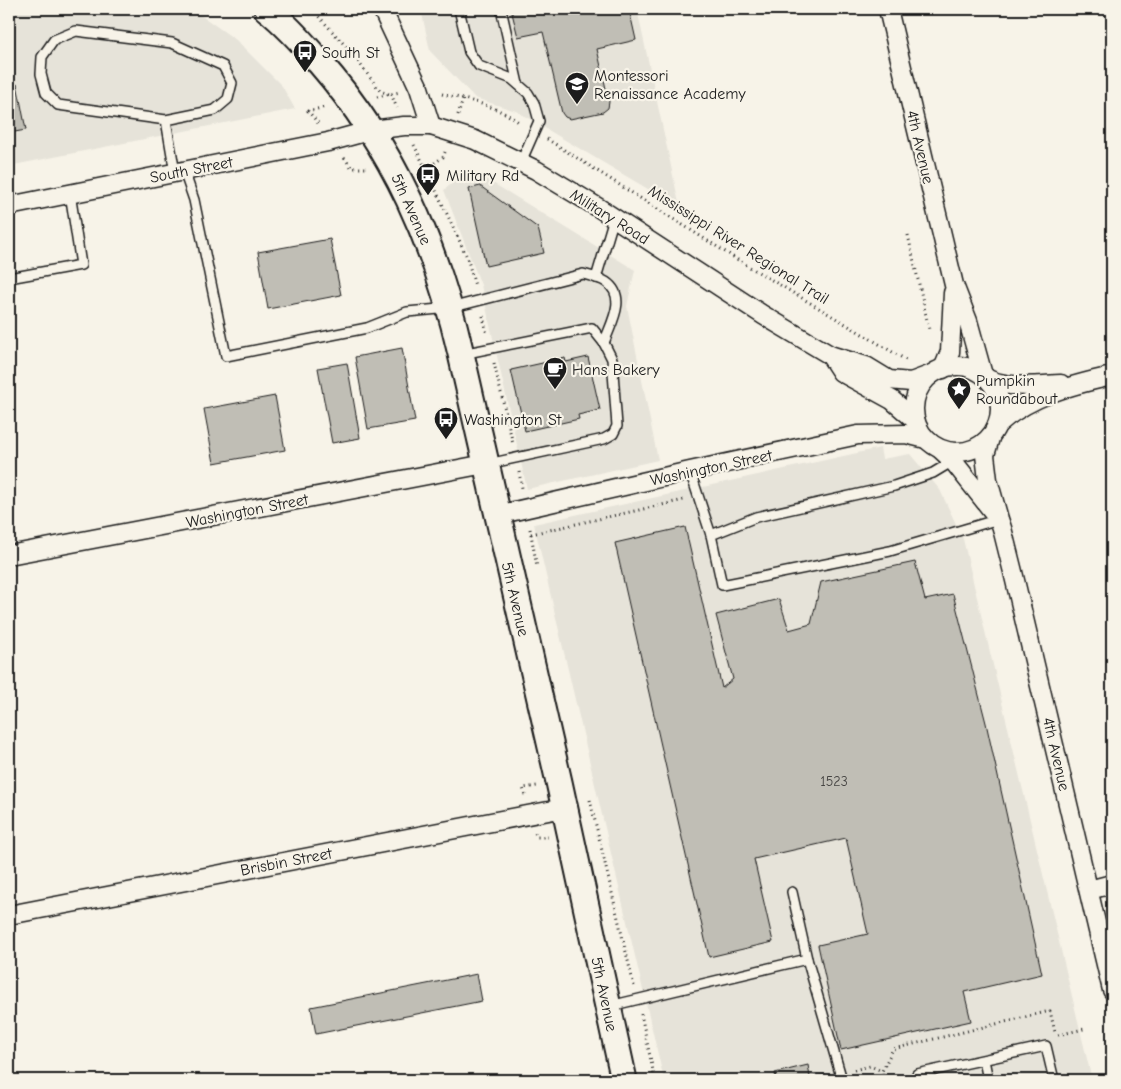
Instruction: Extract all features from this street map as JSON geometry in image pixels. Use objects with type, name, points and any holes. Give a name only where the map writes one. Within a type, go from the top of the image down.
[{"type":"main road","name":"5th Avenue","points":[[267,9],[288,26],[332,76],[372,130],[394,168],[413,207],[435,261],[450,308],[461,354],[624,1080]]},
{"type":"street","points":[[382,9],[419,88],[431,126]]},
{"type":"street","name":"4th Avenue","points":[[888,9],[954,285],[986,377]]},
{"type":"street","name":"Military Road","points":[[372,130],[404,126],[431,126],[475,140],[521,162],[614,218],[763,315],[830,355],[866,366],[889,380],[911,382],[938,371]]},
{"type":"street","name":"South Street","points":[[9,206],[328,142],[372,130]]},
{"type":"street","name":"4th Avenue","points":[[938,371],[950,352],[954,285]]},
{"type":"street","name":"Military Road","points":[[830,355],[840,372],[892,400],[915,420]]},
{"type":"street","points":[[1081,382],[1030,402],[1011,413],[984,444],[972,450],[958,453],[933,444],[921,433],[915,420],[914,406],[918,392],[925,380],[938,371],[951,366],[965,366],[1002,385],[1017,386],[1081,382],[1112,376]]},
{"type":"street","points":[[986,377],[998,392],[1001,406],[1000,420],[994,432]]},
{"type":"street","name":"4th Avenue","points":[[994,432],[984,455],[988,480],[1011,563],[1112,990]]},
{"type":"street","name":"Washington Street","points":[[497,515],[858,435],[906,434],[933,444]]},
{"type":"street","name":"4th Avenue","points":[[933,444],[953,461],[998,519]]},
{"type":"street","name":"Washington Street","points":[[9,555],[485,464]]},
{"type":"street","name":"Brisbin Street","points":[[9,915],[564,808]]},
{"type":"street","points":[[1089,890],[1112,884]]},
{"type":"lane","points":[[459,9],[469,52],[479,66],[512,79],[528,93],[534,103],[539,121],[521,162]]},
{"type":"lane","points":[[501,9],[518,84]]},
{"type":"lane","points":[[76,31],[172,43],[222,66],[232,83],[228,100],[215,110],[166,120],[58,105],[46,93],[41,74],[42,57],[54,40],[76,31]]},
{"type":"lane","points":[[166,120],[179,172],[194,200],[226,356],[367,328],[407,312],[450,308],[583,274],[605,281],[615,291],[618,304],[604,342]]},
{"type":"lane","points":[[9,278],[81,265],[70,193]]},
{"type":"lane","points":[[596,278],[614,218]]},
{"type":"lane","points":[[461,354],[592,328],[604,342],[612,359],[616,426],[613,434],[604,439],[485,464]]},
{"type":"lane","points":[[711,536],[756,517],[894,486],[932,473],[953,461]]},
{"type":"lane","points":[[690,471],[711,536],[722,585],[890,551],[998,519]]},
{"type":"lane","points":[[792,892],[807,959],[841,1077]]},
{"type":"lane","points":[[608,1007],[637,998],[807,959]]},
{"type":"lane","points":[[919,1080],[917,1074],[1046,1046],[1054,1080]]},
{"type":"lane","points":[[984,1060],[988,1080]]},
{"type":"path","points":[[312,9],[351,52],[380,91],[391,94]]},
{"type":"path","name":"Mississippi River Regional Trail","points":[[419,88],[475,102],[512,117],[738,260],[908,361]]},
{"type":"path","points":[[426,169],[443,157]]},
{"type":"path","points":[[908,235],[930,330]]},
{"type":"path","points":[[531,534],[699,497]]},
{"type":"path","points":[[526,508],[539,576]]},
{"type":"path","points":[[588,793],[655,1080]]},
{"type":"path","points":[[884,1080],[882,1070],[893,1049],[1050,1011],[1056,1036],[1084,1029]]},
{"type":"path","points":[[841,1077],[870,1066],[882,1070]]},
{"type":"shaded area","points":[[9,9],[192,9],[236,40],[282,86],[295,109],[9,166]]},
{"type":"shaded area","name":"Montessori Renaissance Academy","points":[[421,9],[637,9],[680,208],[516,111],[475,98],[430,51]]},
{"type":"shaded area","points":[[470,169],[635,270],[627,306],[658,460],[527,489],[481,285],[444,190]]},
{"type":"shaded area","points":[[880,448],[882,459],[910,454],[940,490],[963,539],[1092,1080],[664,1080],[534,524]]},
{"type":"building","points":[[511,9],[629,9],[636,40],[597,49],[609,102],[608,108],[603,112],[570,119],[565,117],[562,113],[543,32],[518,37]]},
{"type":"building","points":[[17,84],[26,130],[9,133],[9,85]]},
{"type":"building","points":[[480,186],[538,228],[544,253],[486,266],[469,189]]},
{"type":"building","points":[[330,239],[341,295],[268,309],[258,252]]},
{"type":"building","points":[[402,348],[415,421],[368,429],[355,357]]},
{"type":"building","name":"Hans Bakery","points":[[588,357],[600,410],[578,415],[579,419],[525,431],[511,370],[565,358],[566,362]]},
{"type":"building","points":[[347,363],[360,438],[332,443],[318,368]]},
{"type":"building","points":[[275,396],[285,450],[214,463],[204,409]]},
{"type":"building","points":[[685,527],[722,688],[733,679],[716,615],[779,599],[789,630],[811,624],[821,582],[915,562],[925,600],[953,594],[986,723],[1042,974],[964,992],[971,1021],[841,1050],[818,945],[868,934],[846,838],[754,859],[773,942],[709,957],[615,543]]},
{"type":"building","points":[[477,974],[482,1001],[316,1034],[311,1007]]},
{"type":"building","points":[[808,1065],[810,1077],[824,1075],[826,1080],[776,1080],[775,1073]]},
{"type":"place","name":"South St","points":[[305,73]]},
{"type":"place","name":"Montessori Renaissance Academy","points":[[577,105]]},
{"type":"place","name":"Military Rd","points":[[428,196]]},
{"type":"place","name":"Hans Bakery","points":[[555,390]]},
{"type":"place","name":"Pumpkin Roundabout","points":[[959,410]]},
{"type":"place","name":"Washington St","points":[[446,440]]}]
